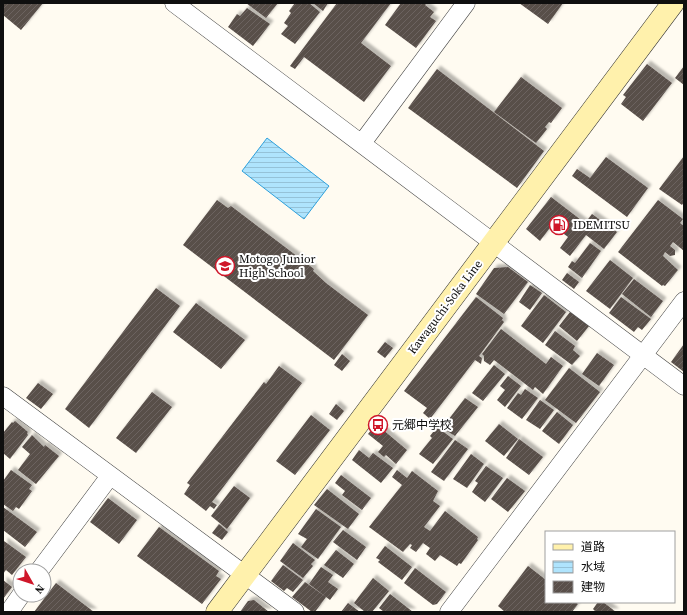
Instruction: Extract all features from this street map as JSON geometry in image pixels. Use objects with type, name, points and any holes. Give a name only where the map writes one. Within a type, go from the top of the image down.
[{"type":"main road","name":"Kawaguchi-Soka Line","points":[[217,612],[673,3]]},
{"type":"street","points":[[174,3],[684,386]]},
{"type":"street","points":[[362,143],[456,6]]},
{"type":"street","points":[[449,612],[684,300]]},
{"type":"street","points":[[3,396],[295,612]]},
{"type":"street","points":[[45,563],[110,476]]},
{"type":"street","points":[[8,612],[15,603]]},
{"type":"water","points":[[267,138],[329,186],[304,219],[242,171]]},
{"type":"building","points":[[3,3],[43,3],[21,30],[3,15]]},
{"type":"building","points":[[246,3],[278,3],[266,18]]},
{"type":"building","points":[[295,3],[309,3],[320,12],[295,44],[281,34],[288,26],[284,23],[291,13],[289,11]]},
{"type":"building","points":[[313,3],[328,3],[323,11]]},
{"type":"building","points":[[337,3],[391,3],[361,43],[391,66],[364,102],[304,57],[295,69],[290,66]]},
{"type":"building","points":[[401,3],[427,3],[425,5],[434,12],[430,17],[436,21],[416,48],[385,25]]},
{"type":"building","points":[[519,3],[563,3],[548,24]]},
{"type":"building","points":[[247,8],[270,24],[253,46],[228,27],[237,14],[240,16]]},
{"type":"building","points":[[647,64],[672,83],[643,121],[621,104],[626,97],[623,95]]},
{"type":"building","points":[[684,66],[684,85],[675,78]]},
{"type":"building","points":[[437,69],[544,151],[517,188],[408,108]]},
{"type":"building","points":[[521,77],[562,108],[551,123],[549,122],[545,127],[547,129],[536,143],[494,112]]},
{"type":"building","points":[[684,156],[684,202],[682,205],[659,189]]},
{"type":"building","points":[[606,157],[648,188],[627,217],[572,176],[577,169],[590,178]]},
{"type":"building","points":[[551,197],[585,223],[592,214],[617,232],[604,249],[586,235],[570,256],[560,248],[568,237],[552,225],[540,241],[526,229]]},
{"type":"building","points":[[217,200],[228,208],[231,206],[314,269],[313,271],[326,283],[368,315],[334,360],[183,245]]},
{"type":"building","points":[[658,200],[683,219],[680,223],[684,226],[684,251],[673,242],[670,246],[675,250],[675,255],[670,256],[665,252],[663,256],[678,270],[665,286],[662,286],[618,252]]},
{"type":"building","points":[[590,243],[601,251],[582,278],[568,267],[572,261],[575,263]]},
{"type":"building","points":[[610,260],[633,278],[610,309],[586,291]]},
{"type":"building","points":[[508,267],[528,282],[504,314],[476,294],[494,268]]},
{"type":"building","points":[[567,273],[579,282],[574,289],[562,280]]},
{"type":"building","points":[[634,279],[663,301],[651,317],[622,294]]},
{"type":"building","points":[[530,285],[542,293],[530,310],[519,302]]},
{"type":"building","points":[[156,288],[180,306],[89,428],[65,409]]},
{"type":"building","points":[[544,295],[566,312],[543,343],[521,326]]},
{"type":"building","points":[[476,297],[503,318],[502,320],[504,322],[479,356],[482,358],[481,364],[475,360],[430,419],[423,413],[427,408],[404,391]]},
{"type":"building","points":[[621,297],[651,319],[642,330],[638,327],[634,332],[609,313]]},
{"type":"building","points":[[196,303],[245,340],[221,369],[173,332]]},
{"type":"building","points":[[570,312],[589,326],[577,341],[559,326]]},
{"type":"building","points":[[501,329],[546,364],[551,357],[563,366],[543,394],[535,387],[533,390],[494,360],[490,365],[484,361],[484,356],[482,354]]},
{"type":"building","points":[[555,331],[575,346],[573,350],[580,356],[572,365],[545,345]]},
{"type":"building","points":[[385,342],[393,348],[385,358],[377,352]]},
{"type":"building","points":[[684,344],[684,372],[671,362]]},
{"type":"building","points":[[597,353],[614,365],[599,386],[582,374]]},
{"type":"building","points":[[342,354],[350,361],[342,371],[334,365]]},
{"type":"building","points":[[494,365],[505,374],[483,401],[472,393]]},
{"type":"building","points":[[279,366],[302,383],[212,502],[217,505],[214,509],[210,506],[206,511],[184,494],[190,485],[187,483],[264,382],[266,384]]},
{"type":"building","points":[[569,368],[600,392],[576,423],[545,400]]},
{"type":"building","points":[[508,376],[521,386],[505,407],[497,400],[505,390],[500,386]]},
{"type":"building","points":[[38,383],[53,394],[41,409],[26,398]]},
{"type":"building","points":[[525,389],[538,398],[522,419],[507,408],[518,393],[521,395]]},
{"type":"building","points":[[152,392],[172,407],[136,453],[116,438]]},
{"type":"building","points":[[465,398],[478,407],[455,436],[442,428]]},
{"type":"building","points":[[540,400],[554,410],[540,429],[526,420]]},
{"type":"building","points":[[336,404],[344,411],[337,420],[329,414]]},
{"type":"building","points":[[557,412],[573,425],[559,444],[542,431]]},
{"type":"building","points":[[311,415],[330,430],[295,475],[276,461]]},
{"type":"building","points":[[15,421],[28,432],[28,435],[10,459],[3,453],[3,433],[12,422],[13,423]]},
{"type":"building","points":[[376,424],[407,450],[396,464],[386,455],[384,457],[378,452],[383,446],[368,434]]},
{"type":"building","points":[[499,424],[518,439],[504,456],[485,441]]},
{"type":"building","points":[[437,427],[453,439],[433,464],[419,454],[432,438],[430,436]]},
{"type":"building","points":[[32,435],[44,447],[45,445],[59,456],[36,484],[18,470],[30,454],[22,447]]},
{"type":"building","points":[[519,439],[543,457],[529,475],[506,458]]},
{"type":"building","points":[[455,440],[468,449],[444,481],[431,472]]},
{"type":"building","points":[[359,450],[369,458],[373,453],[393,468],[381,483],[352,460]]},
{"type":"building","points":[[471,454],[484,464],[467,488],[453,479]]},
{"type":"building","points":[[486,466],[503,478],[485,502],[472,492],[478,483],[475,481]]},
{"type":"building","points":[[11,470],[32,485],[29,489],[32,491],[19,509],[16,507],[13,511],[3,504],[3,481]]},
{"type":"building","points":[[397,470],[407,478],[412,471],[438,491],[433,501],[440,506],[424,527],[430,531],[445,511],[478,537],[478,540],[461,564],[459,563],[457,566],[440,555],[435,561],[426,554],[430,548],[423,543],[416,552],[410,548],[412,545],[410,544],[403,552],[369,527],[402,485],[392,477]]},
{"type":"building","points":[[341,475],[371,498],[362,510],[342,495],[345,491],[335,483]]},
{"type":"building","points":[[507,478],[525,491],[508,512],[491,499]]},
{"type":"building","points":[[234,486],[250,498],[227,529],[211,516]]},
{"type":"building","points":[[327,489],[359,514],[348,529],[314,505]]},
{"type":"building","points":[[108,498],[137,520],[119,544],[90,522]]},
{"type":"building","points":[[3,507],[37,532],[25,547],[3,530]]},
{"type":"building","points":[[316,509],[341,527],[318,559],[301,547],[307,539],[298,534]]},
{"type":"building","points":[[219,524],[228,532],[222,540],[212,533]]},
{"type":"building","points":[[159,527],[219,571],[216,576],[221,579],[202,604],[137,556]]},
{"type":"building","points":[[343,530],[366,547],[357,560],[333,542]]},
{"type":"building","points":[[4,541],[26,557],[21,563],[12,563],[12,575],[6,570],[3,574]]},
{"type":"building","points":[[293,543],[315,560],[311,564],[313,566],[303,578],[280,561]]},
{"type":"building","points":[[385,546],[412,567],[402,580],[378,562],[380,560],[376,558]]},
{"type":"building","points":[[336,550],[354,564],[343,578],[324,565]]},
{"type":"building","points":[[283,565],[303,580],[293,592],[287,588],[284,591],[271,581]]},
{"type":"building","points":[[528,566],[545,579],[545,603],[578,604],[572,612],[505,612],[498,606]]},
{"type":"building","points":[[321,567],[333,575],[328,582],[338,589],[330,600],[309,584]]},
{"type":"building","points":[[415,568],[446,592],[437,604],[433,605],[404,583]]},
{"type":"building","points":[[373,578],[389,591],[372,612],[365,612],[354,603]]},
{"type":"building","points":[[3,580],[12,587],[3,599]]},
{"type":"building","points":[[305,582],[326,597],[315,612],[312,612],[292,597]]},
{"type":"building","points":[[56,583],[94,612],[34,612],[41,603],[52,603],[52,588]]},
{"type":"building","points":[[390,594],[413,612],[384,612],[379,608]]},
{"type":"building","points":[[254,600],[269,612],[240,612],[248,601]]},
{"type":"building","points":[[348,603],[360,612],[341,612]]},
{"type":"building","points":[[597,603],[604,603],[616,612],[596,612],[593,609]]},
{"type":"place","name":"IDEMITSU","points":[[559,225]]},
{"type":"place","name":"Motogo Junior High School","points":[[225,266]]},
{"type":"place","name":"元郷中学校","points":[[378,425]]}]
